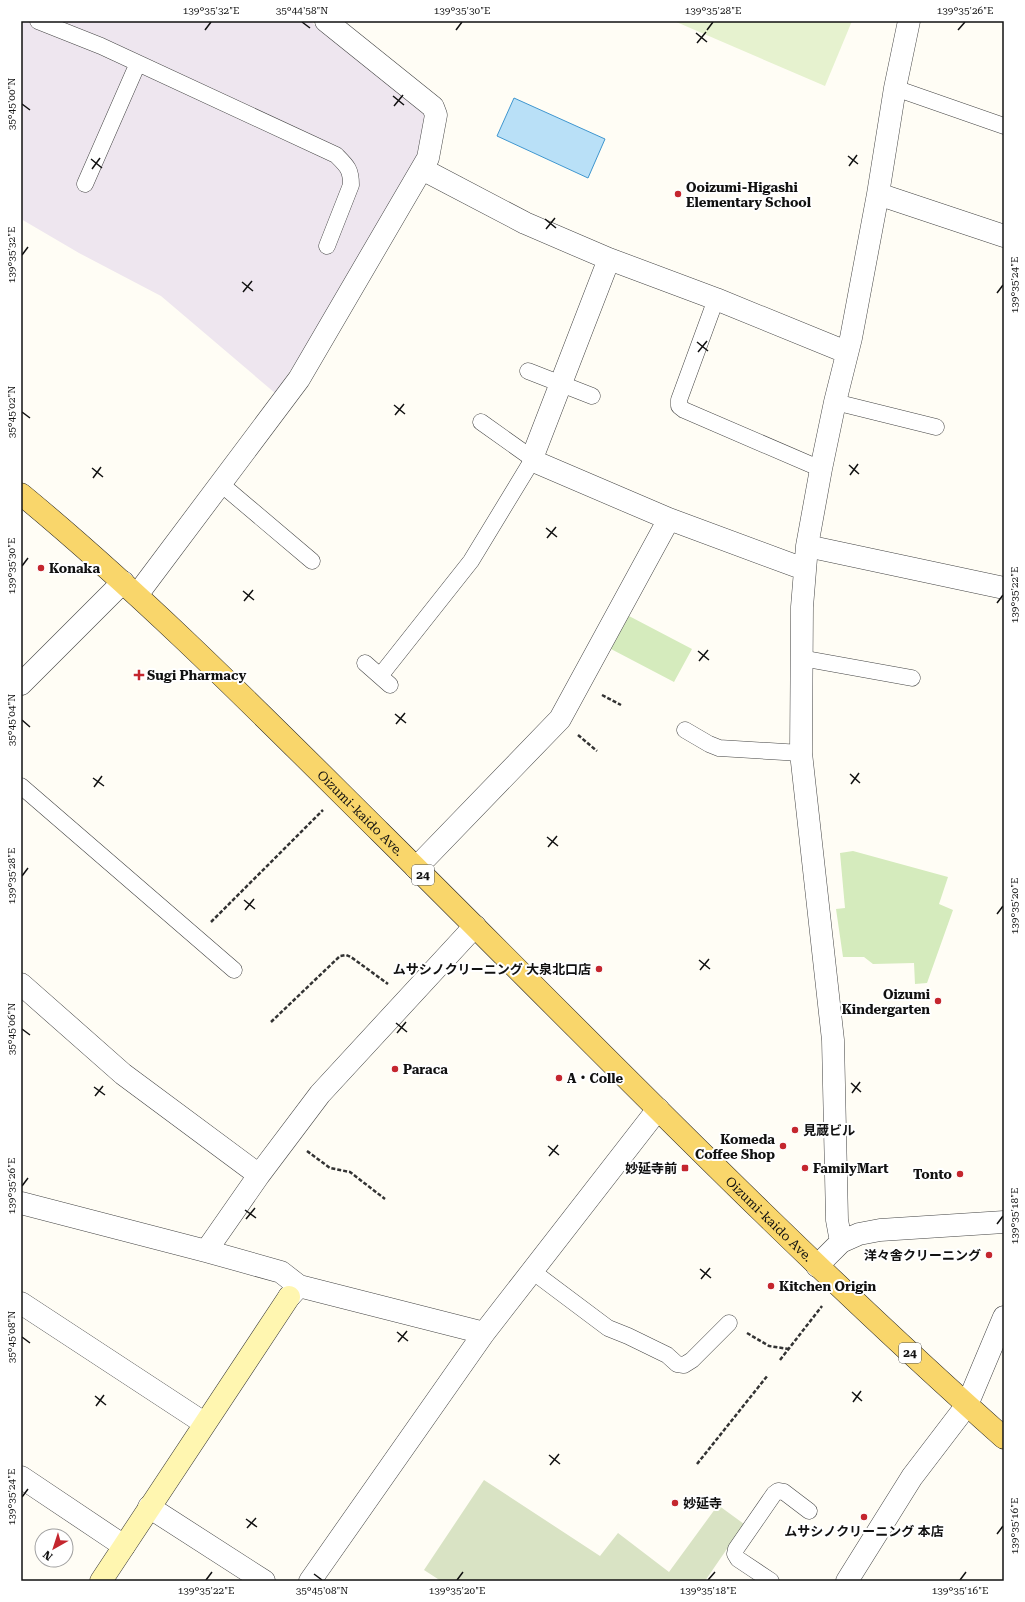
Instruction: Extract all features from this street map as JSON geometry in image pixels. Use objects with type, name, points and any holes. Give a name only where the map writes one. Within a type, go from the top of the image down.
[{"type":"main road","name":"Oizumi-kaido Ave.","points":[[21,494],[130,588],[254,706],[817,1266],[1004,1438]]},
{"type":"street","points":[[21,684],[130,588],[221,484],[299,379],[428,158],[436,115],[433,107],[326,21]]},
{"type":"street","points":[[840,1242],[837,1220],[833,1040],[801,753],[801,658],[804,568],[834,402],[846,352],[851,338],[878,194],[895,88],[909,21]]},
{"type":"street","points":[[422,169],[526,223],[609,259],[716,299],[846,352]]},
{"type":"street","points":[[878,194],[1004,236]]},
{"type":"street","points":[[609,259],[533,459],[538,463],[669,519],[804,568]]},
{"type":"street","points":[[416,868],[560,719],[669,519]]},
{"type":"street","points":[[807,546],[1004,588]]},
{"type":"street","points":[[206,1251],[259,1174],[320,1094],[475,926]]},
{"type":"street","points":[[21,984],[123,1074],[259,1174]]},
{"type":"street","points":[[310,1581],[484,1333],[658,1109]]},
{"type":"street","points":[[21,1203],[281,1272],[294,1291],[484,1333]]},
{"type":"street","points":[[817,1266],[840,1242],[859,1234],[880,1230],[1004,1222]]},
{"type":"street","points":[[101,1581],[204,1423],[294,1291]]},
{"type":"street","points":[[21,1303],[204,1423]]},
{"type":"street","points":[[847,1581],[912,1477],[967,1405],[1003,1324]]},
{"type":"street","points":[[21,1477],[124,1546]]},
{"type":"street","points":[[149,1507],[264,1581]]},
{"type":"lane","points":[[38,21],[102,46],[336,155],[347,165],[351,175],[351,185],[327,246]]},
{"type":"lane","points":[[85,184],[138,63]]},
{"type":"lane","points":[[895,88],[1004,126]]},
{"type":"lane","points":[[716,299],[679,400],[679,406],[684,410],[821,469]]},
{"type":"lane","points":[[528,371],[592,396]]},
{"type":"lane","points":[[834,402],[936,427]]},
{"type":"lane","points":[[365,663],[385,681],[471,561],[533,459],[481,422]]},
{"type":"lane","points":[[221,484],[312,561]]},
{"type":"lane","points":[[801,658],[912,678]]},
{"type":"lane","points":[[685,730],[719,748],[801,753]]},
{"type":"lane","points":[[21,786],[197,936],[234,970]]},
{"type":"lane","points":[[532,1271],[608,1328],[661,1352],[677,1364],[684,1364],[692,1360],[728,1323]]},
{"type":"lane","points":[[771,1581],[738,1559],[735,1554],[736,1549],[774,1494],[778,1491],[784,1492],[810,1511]]},
{"type":"path","points":[[197,936],[341,793]]},
{"type":"path","points":[[271,1022],[340,956],[346,954],[408,998]]},
{"type":"path","points":[[287,1136],[330,1168],[350,1172],[385,1199]]},
{"type":"path","points":[[780,1360],[822,1306]]},
{"type":"path","points":[[715,1336],[744,1331],[770,1346],[789,1349]]},
{"type":"path","points":[[697,1464],[768,1375]]},
{"type":"shaded area","points":[[21,21],[310,21],[425,115],[417,157],[299,358],[275,393],[161,296],[79,253],[21,219]]},
{"type":"green space","points":[[674,21],[852,21],[825,86]]},
{"type":"green space","points":[[629,616],[692,649],[674,682],[611,649]]},
{"type":"green space","points":[[853,851],[948,877],[939,904],[953,910],[927,983],[915,984],[914,963],[873,964],[864,957],[843,957],[836,909],[845,908],[840,853]]},
{"type":"green space","points":[[484,1480],[600,1556],[618,1533],[669,1572],[718,1505],[744,1524],[705,1581],[441,1581],[424,1570]]},
{"type":"water","points":[[514,98],[605,139],[588,178],[497,136]]},
{"type":"place","name":"Ooizumi-Higashi Elementary School","points":[[678,194]]},
{"type":"place","name":"Konaka","points":[[41,568]]},
{"type":"place","name":"Sugi Pharmacy","points":[[139,675]]},
{"type":"place","name":"ムサシノクリーニング 大泉北口店","points":[[599,969]]},
{"type":"place","name":"Oizumi Kindergarten","points":[[938,1001]]},
{"type":"place","name":"Paraca","points":[[395,1069]]},
{"type":"place","name":"A・Colle","points":[[559,1078]]},
{"type":"place","name":"見蔵ビル","points":[[795,1130]]},
{"type":"place","name":"Komeda Coffee Shop","points":[[783,1146]]},
{"type":"place","name":"妙延寺前","points":[[685,1168]]},
{"type":"place","name":"FamilyMart","points":[[805,1168]]},
{"type":"place","name":"Tonto","points":[[960,1174]]},
{"type":"place","name":"洋々舎クリーニング","points":[[989,1255]]},
{"type":"place","name":"Kitchen Origin","points":[[771,1286]]},
{"type":"place","name":"妙延寺","points":[[675,1503]]},
{"type":"place","name":"ムサシノクリーニング 本店","points":[[864,1517]]}]
